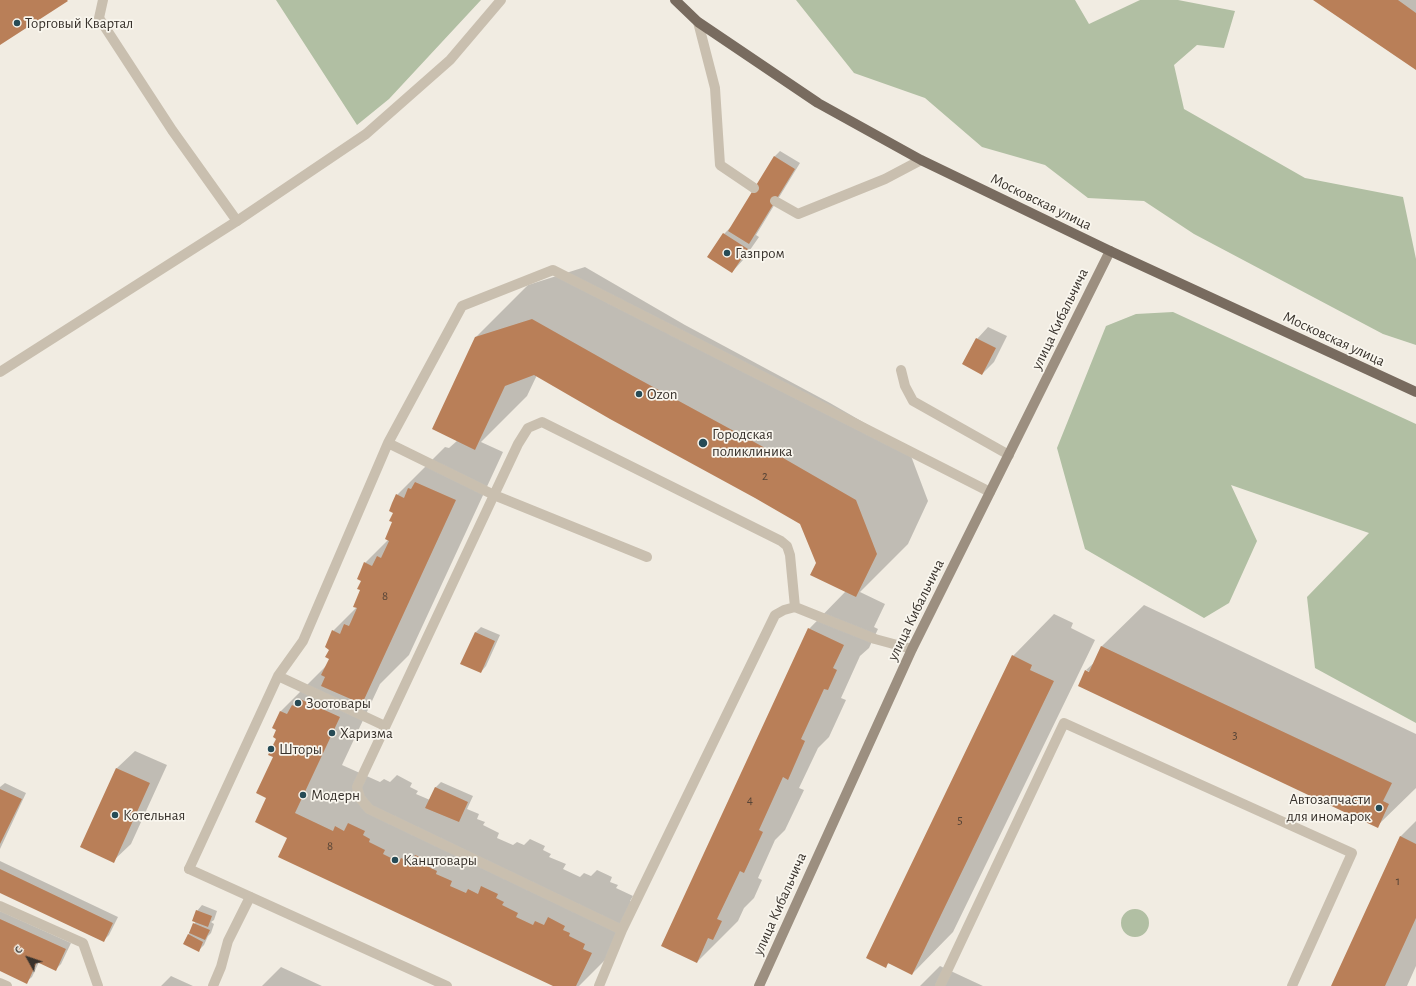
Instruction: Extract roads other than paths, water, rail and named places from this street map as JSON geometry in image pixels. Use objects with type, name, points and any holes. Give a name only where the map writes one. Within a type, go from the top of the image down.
[{"type":"main road","name":"Московская улица","points":[[675,0],[698,22],[818,103],[921,160],[1110,251],[1416,392]]},
{"type":"street","points":[[103,0],[99,18],[172,130],[237,221]]},
{"type":"street","points":[[0,372],[237,221],[366,134],[450,60],[501,0]]},
{"type":"street","points":[[698,22],[715,88],[720,165],[754,188]]},
{"type":"street","points":[[775,201],[798,214],[885,179],[921,160]]},
{"type":"street","name":"улица Кибальчича","points":[[759,986],[912,649],[1110,251]]},
{"type":"street","points":[[447,986],[189,869],[278,676],[303,641],[388,443],[462,306],[553,270],[990,492]]},
{"type":"street","points":[[901,370],[905,386],[913,401],[1009,455]]},
{"type":"street","points":[[622,930],[368,809],[360,798],[357,787],[518,444],[528,428],[542,422],[781,541],[787,546],[790,555],[795,607]]},
{"type":"street","points":[[388,443],[494,495],[647,557]]},
{"type":"street","points":[[599,986],[622,930],[775,615],[784,610],[795,607],[875,638],[912,649]]},
{"type":"street","points":[[278,676],[385,726]]},
{"type":"street","points":[[940,986],[1064,723],[1352,853],[1292,986]]},
{"type":"street","points":[[213,986],[221,967],[228,941],[250,897]]},
{"type":"street","points":[[0,906],[83,943],[98,986]]},
{"type":"street","points":[[0,983],[7,986]]},
{"type":"place","name":"Торговый Квартал","points":[[17,23]]},
{"type":"place","name":"Газпром","points":[[727,253]]},
{"type":"place","name":"Ozon","points":[[639,394]]},
{"type":"place","name":"Городская поликлиника","points":[[703,443]]},
{"type":"place","name":"Зоотовары","points":[[298,703]]},
{"type":"place","name":"Харизма","points":[[332,733]]},
{"type":"place","name":"Шторы","points":[[271,749]]},
{"type":"place","name":"Модерн","points":[[303,795]]},
{"type":"place","name":"Автозапчасти для иномарок","points":[[1379,808]]},
{"type":"place","name":"Котельная","points":[[115,815]]},
{"type":"place","name":"Канцтовары","points":[[395,860]]}]
